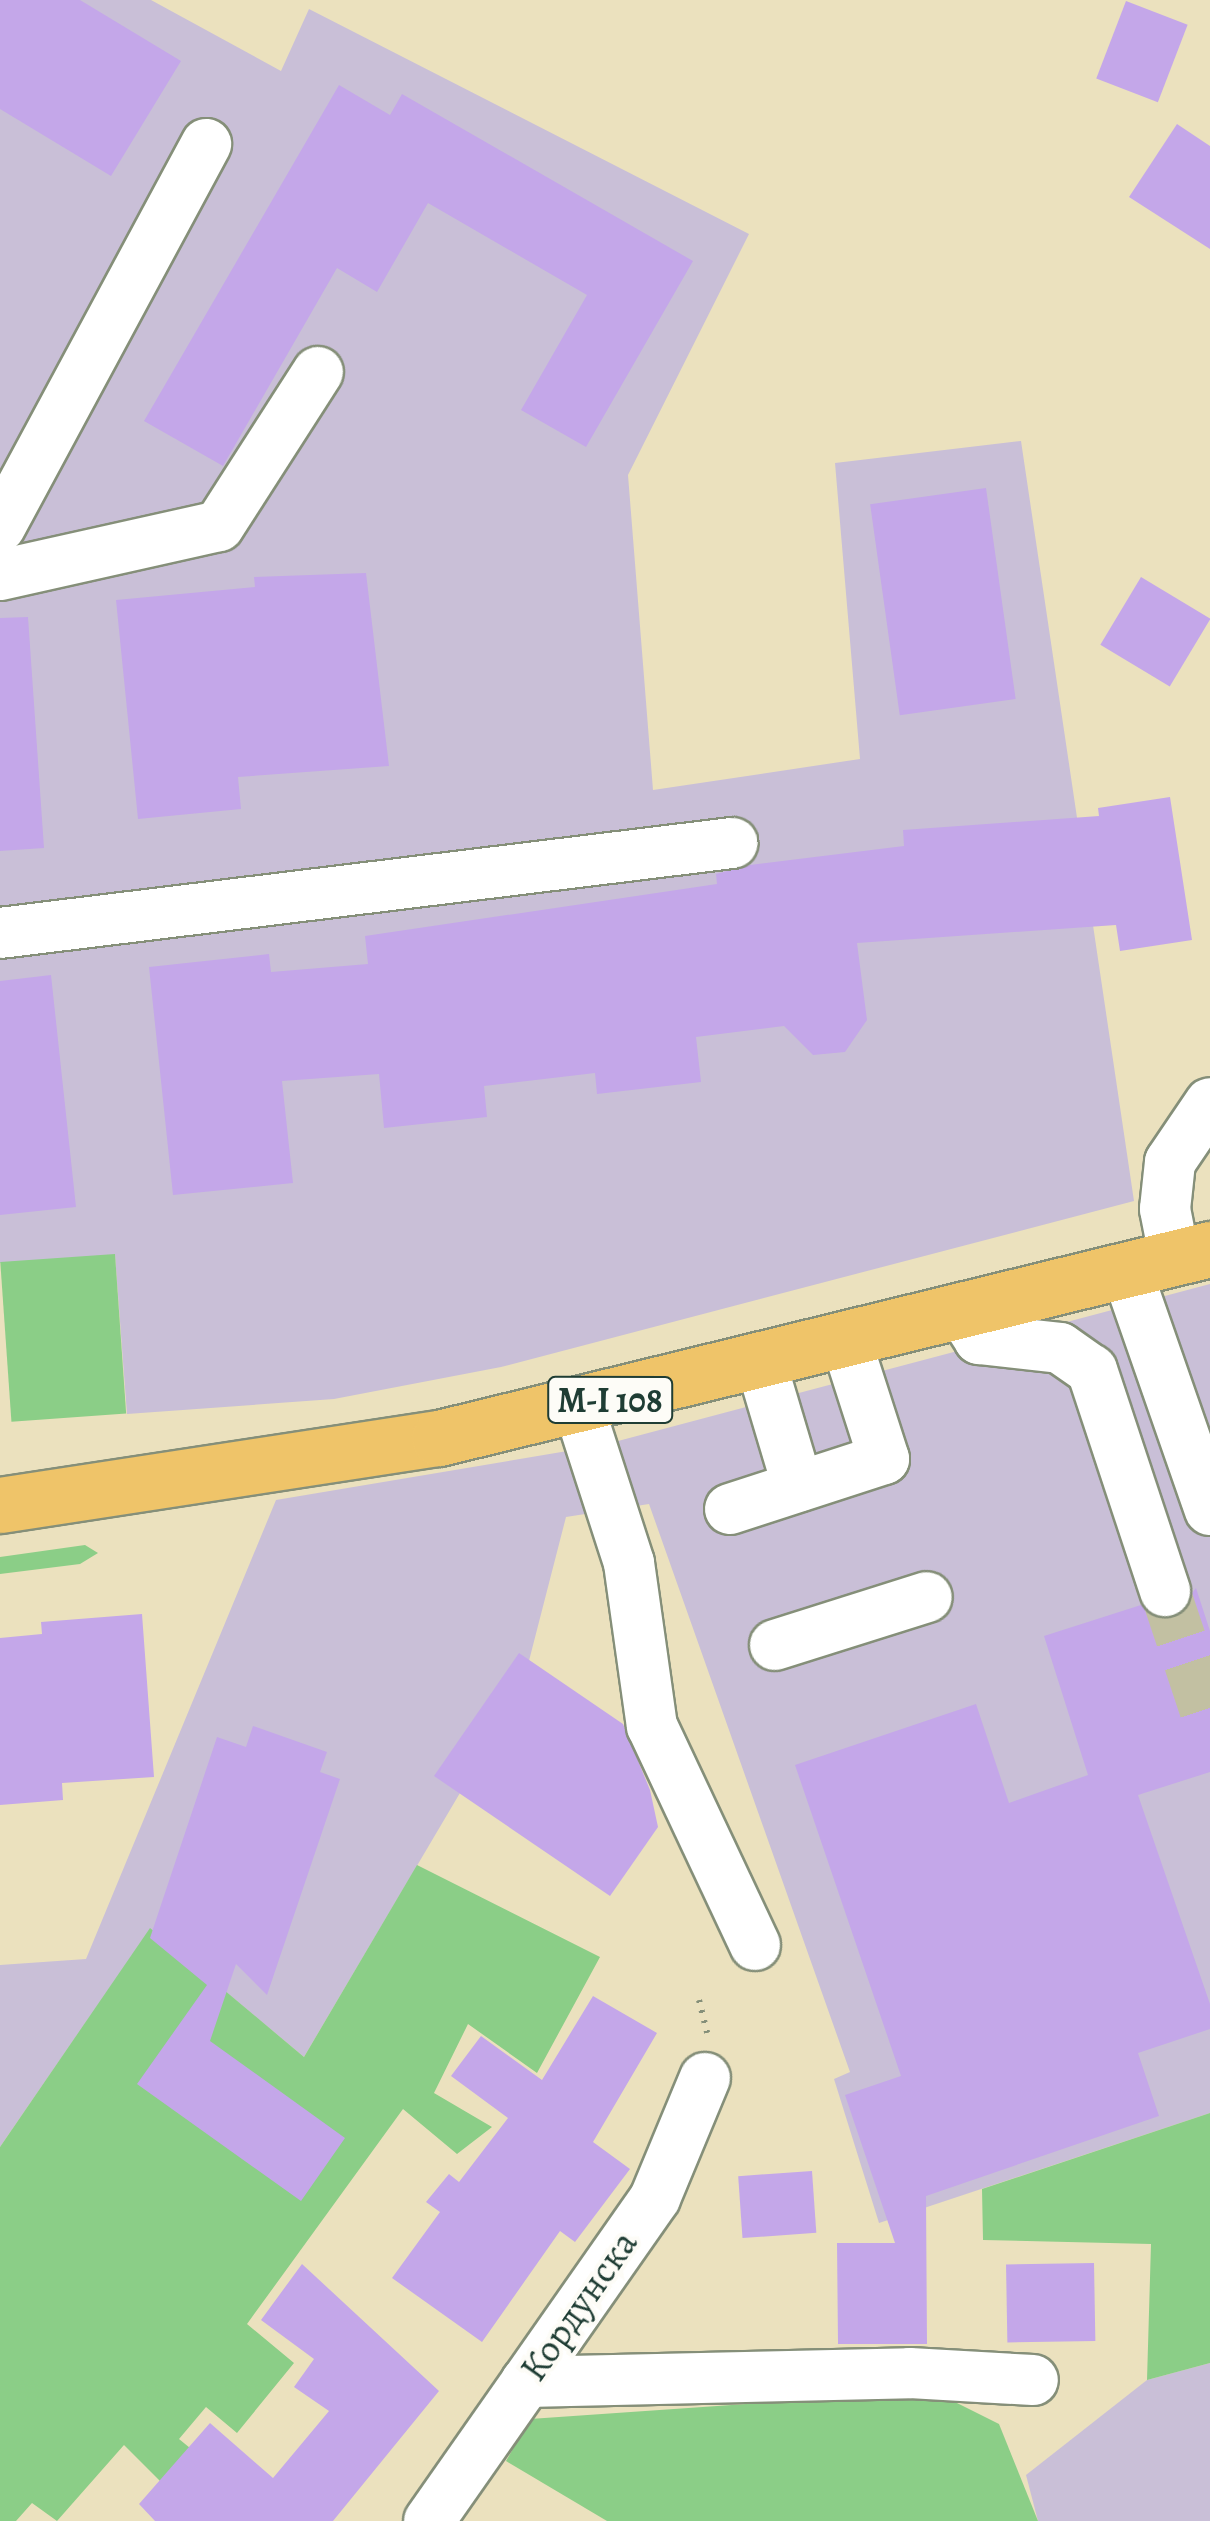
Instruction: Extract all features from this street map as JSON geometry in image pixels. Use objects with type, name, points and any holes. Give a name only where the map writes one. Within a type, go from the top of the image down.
[{"type":"main road","name":"M-I 108","points":[[0,1504],[439,1438],[847,1344],[1170,1260]]},
{"type":"street","points":[[0,527],[206,144]]},
{"type":"street","points":[[0,575],[219,526],[318,372]]},
{"type":"street","points":[[0,933],[732,843]]},
{"type":"street","points":[[1210,1103],[1170,1162],[1165,1209],[1210,1510]]},
{"type":"street","points":[[963,1314],[978,1339],[1060,1348],[1092,1370],[1166,1591]]},
{"type":"street","points":[[730,1509],[884,1459],[847,1344]]},
{"type":"street","points":[[762,1363],[798,1487]]},
{"type":"street","points":[[579,1408],[629,1562],[652,1726],[755,1945]]},
{"type":"street","points":[[775,1645],[926,1597]]},
{"type":"street","name":"Кордунска","points":[[429,2521],[655,2198],[705,2078]]},
{"type":"street","points":[[526,2382],[910,2373],[1033,2380]]},
{"type":"shaded area","points":[[0,0],[151,0],[281,71],[309,9],[749,234],[628,475],[653,790],[860,759],[835,463],[1021,441],[1134,1201],[501,1367],[334,1399],[127,1414],[115,1255],[0,1263]]},
{"type":"shaded area","points":[[1210,1284],[1210,2113],[879,2223],[834,2079],[850,2072],[649,1504],[566,1517],[522,1688],[304,2057],[150,1929],[0,2147],[0,1965],[86,1959],[276,1500],[603,1445]]},
{"type":"shaded area","points":[[1210,2363],[1210,2521],[1038,2521],[1026,2475],[1147,2380]]},
{"type":"green space","points":[[115,1254],[126,1414],[11,1422],[0,1262]]},
{"type":"green space","points":[[85,1545],[98,1553],[80,1564],[0,1574],[0,1557]]},
{"type":"green space","points":[[417,1865],[600,1957],[537,2073],[468,2024],[434,2093],[492,2127],[457,2154],[403,2109],[247,2324],[294,2363],[237,2433],[206,2407],[179,2439],[212,2466],[182,2503],[124,2445],[57,2521],[32,2503],[16,2521],[0,2521],[0,2147],[150,1928],[304,2057]]},
{"type":"green space","points":[[1210,2113],[1210,2363],[1147,2380],[1151,2244],[983,2240],[982,2189]]},
{"type":"green space","points":[[933,2391],[999,2424],[1038,2521],[607,2521],[506,2461],[530,2419]]},
{"type":"building","points":[[0,0],[80,0],[181,61],[111,176],[0,109]]},
{"type":"building","points":[[1126,1],[1188,25],[1158,102],[1096,78]]},
{"type":"building","points":[[339,85],[390,115],[402,94],[693,261],[586,447],[521,410],[587,295],[428,203],[377,292],[337,268],[223,466],[144,421]]},
{"type":"building","points":[[1177,124],[1210,146],[1210,249],[1129,197]]},
{"type":"building","points":[[986,488],[1016,699],[900,715],[870,504]]},
{"type":"building","points":[[366,573],[389,766],[238,777],[241,809],[138,819],[116,600],[255,587],[254,577]]},
{"type":"building","points":[[1141,577],[1210,618],[1170,686],[1100,645]]},
{"type":"building","points":[[28,617],[44,848],[0,851],[0,618]]},
{"type":"building","points":[[1170,797],[1192,940],[1120,951],[1116,925],[857,943],[867,1020],[845,1052],[813,1055],[784,1026],[696,1037],[701,1082],[597,1094],[595,1073],[484,1086],[487,1117],[384,1128],[379,1074],[282,1081],[293,1183],[173,1195],[149,967],[269,954],[271,972],[368,964],[365,936],[717,884],[716,874],[750,865],[904,846],[903,830],[1099,816],[1098,808]]},
{"type":"building","points":[[51,975],[76,1207],[0,1215],[0,981]]},
{"type":"building","points":[[1196,1588],[1210,1631],[1210,1772],[1138,1795],[1210,2004],[1210,2029],[1138,2053],[1159,2116],[926,2196],[927,2344],[838,2344],[837,2243],[895,2243],[845,2095],[901,2076],[795,1765],[976,1704],[1009,1803],[1088,1775],[1044,1636],[1141,1605],[1173,1618]]},
{"type":"building","points":[[142,1614],[154,1777],[62,1783],[63,1800],[0,1805],[0,1638],[42,1634],[41,1622]]},
{"type":"building","points":[[519,1653],[623,1724],[650,1790],[658,1827],[610,1896],[434,1776]]},
{"type":"building","points":[[253,1726],[327,1752],[320,1772],[340,1779],[267,1995],[236,1964],[210,2041],[345,2138],[301,2201],[137,2084],[207,1985],[150,1938],[217,1737],[246,1747]]},
{"type":"building","points":[[593,1996],[657,2033],[593,2142],[630,2169],[575,2242],[560,2231],[482,2342],[392,2278],[440,2212],[426,2202],[449,2174],[459,2182],[508,2118],[451,2076],[481,2036],[542,2080]]},
{"type":"building","points":[[812,2171],[816,2233],[743,2238],[738,2176]]},
{"type":"building","points":[[1094,2263],[1095,2341],[1007,2343],[1006,2265]]},
{"type":"building","points":[[302,2264],[439,2391],[333,2521],[155,2521],[139,2504],[210,2423],[273,2478],[329,2411],[294,2387],[314,2359],[261,2320]]},
{"type":"tunnel","points":[[1165,1591],[1210,1726]]}]
